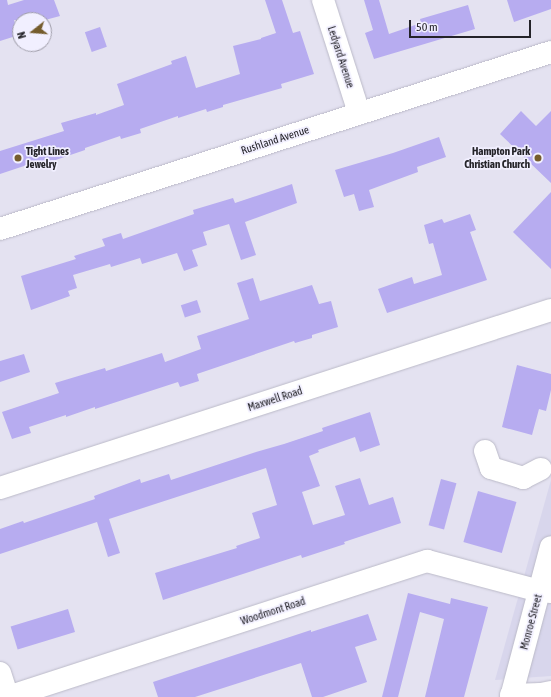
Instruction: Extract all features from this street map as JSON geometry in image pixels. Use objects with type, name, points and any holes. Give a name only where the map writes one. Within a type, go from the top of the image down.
[{"type":"street","name":"Ledyard Avenue","points":[[323,0],[359,113]]},
{"type":"street","name":"Rushland Avenue","points":[[0,229],[551,52]]},
{"type":"street","name":"Maxwell Road","points":[[0,488],[551,310]]},
{"type":"street","points":[[486,451],[491,468],[523,478],[541,469]]},
{"type":"street","name":"Monroe Street","points":[[511,696],[545,591],[551,547]]},
{"type":"street","name":"Woodmont Road","points":[[8,697],[427,561],[545,591]]},
{"type":"street","points":[[0,673],[8,697]]},
{"type":"street","points":[[511,696],[551,692]]},
{"type":"shaded area","points":[[551,480],[551,676],[495,680]]},
{"type":"building","points":[[0,0],[7,0],[8,5],[24,0],[54,0],[60,16],[52,18],[52,12],[12,12],[12,37],[0,41]]},
{"type":"building","points":[[265,0],[282,0],[293,33],[300,31],[314,74],[281,84],[282,88],[223,105],[223,107],[207,112],[206,109],[178,118],[178,116],[140,129],[141,133],[121,139],[120,136],[41,165],[39,161],[0,174],[0,151],[64,131],[61,123],[96,113],[96,115],[124,105],[117,84],[172,64],[171,61],[186,56],[196,88],[240,74],[233,46],[261,39],[276,33]]},
{"type":"building","points":[[364,0],[379,0],[389,34],[421,23],[420,19],[468,5],[475,29],[374,59],[365,33],[373,30]]},
{"type":"building","points":[[507,0],[551,0],[551,9],[514,22]]},
{"type":"building","points":[[100,27],[107,47],[92,52],[85,32]]},
{"type":"building","name":"Hampton Park Christian Church","points":[[521,111],[536,126],[551,111],[551,183],[500,134]]},
{"type":"building","points":[[439,137],[446,157],[417,167],[418,172],[369,190],[374,207],[359,211],[354,194],[344,197],[335,170],[393,153]]},
{"type":"building","points":[[292,184],[297,203],[245,222],[256,255],[241,260],[229,224],[203,232],[207,245],[192,250],[198,266],[184,271],[177,253],[142,264],[140,258],[111,267],[110,264],[73,275],[77,288],[68,291],[70,296],[31,310],[21,276],[76,259],[74,256],[105,246],[102,239],[121,233],[123,239],[194,214],[193,210],[233,198],[235,203]]},
{"type":"building","name":"Hampton Park Christian Church","points":[[551,192],[551,269],[513,232]]},
{"type":"building","points":[[470,214],[476,230],[470,232],[487,280],[387,313],[378,289],[412,277],[414,284],[442,275],[433,243],[429,244],[424,225],[442,219],[444,223]]},
{"type":"building","points":[[253,278],[260,301],[312,285],[319,304],[331,301],[338,327],[312,335],[312,338],[295,343],[294,341],[197,374],[199,381],[180,387],[178,382],[95,409],[95,407],[66,417],[66,415],[29,427],[31,433],[12,439],[2,412],[59,393],[55,383],[105,368],[106,371],[162,353],[165,362],[201,349],[197,336],[249,319],[237,283]]},
{"type":"building","points":[[197,300],[201,312],[185,318],[181,305]]},
{"type":"building","points":[[24,354],[30,372],[0,382],[0,361]]},
{"type":"building","points":[[517,365],[551,374],[551,390],[546,411],[539,409],[532,435],[502,427]]},
{"type":"building","points":[[370,412],[380,445],[360,452],[355,437],[318,450],[319,452],[309,456],[320,486],[302,492],[313,525],[345,515],[335,486],[360,478],[369,505],[393,497],[401,523],[302,558],[301,555],[163,600],[155,573],[237,548],[236,546],[260,538],[252,513],[277,505],[266,468],[109,519],[120,553],[108,557],[97,522],[0,554],[0,529],[23,521],[24,523],[95,499],[94,496],[140,479],[141,483],[169,474],[171,480],[323,431],[322,428]]},
{"type":"building","points":[[441,479],[456,483],[444,530],[429,525]]},
{"type":"building","points":[[478,491],[516,502],[502,553],[463,542]]},
{"type":"building","points":[[408,593],[450,604],[451,598],[488,607],[464,697],[425,697],[444,619],[420,612],[398,697],[382,697]]},
{"type":"building","points":[[68,609],[75,632],[18,649],[11,627]]},
{"type":"building","points":[[368,614],[377,640],[355,647],[367,682],[323,697],[312,697],[301,663],[195,697],[158,697],[153,682],[311,630],[311,632]]},
{"type":"place","name":"Tight Lines Jewelry","points":[[18,158]]},
{"type":"place","name":"Hampton Park Christian Church","points":[[538,158]]}]
